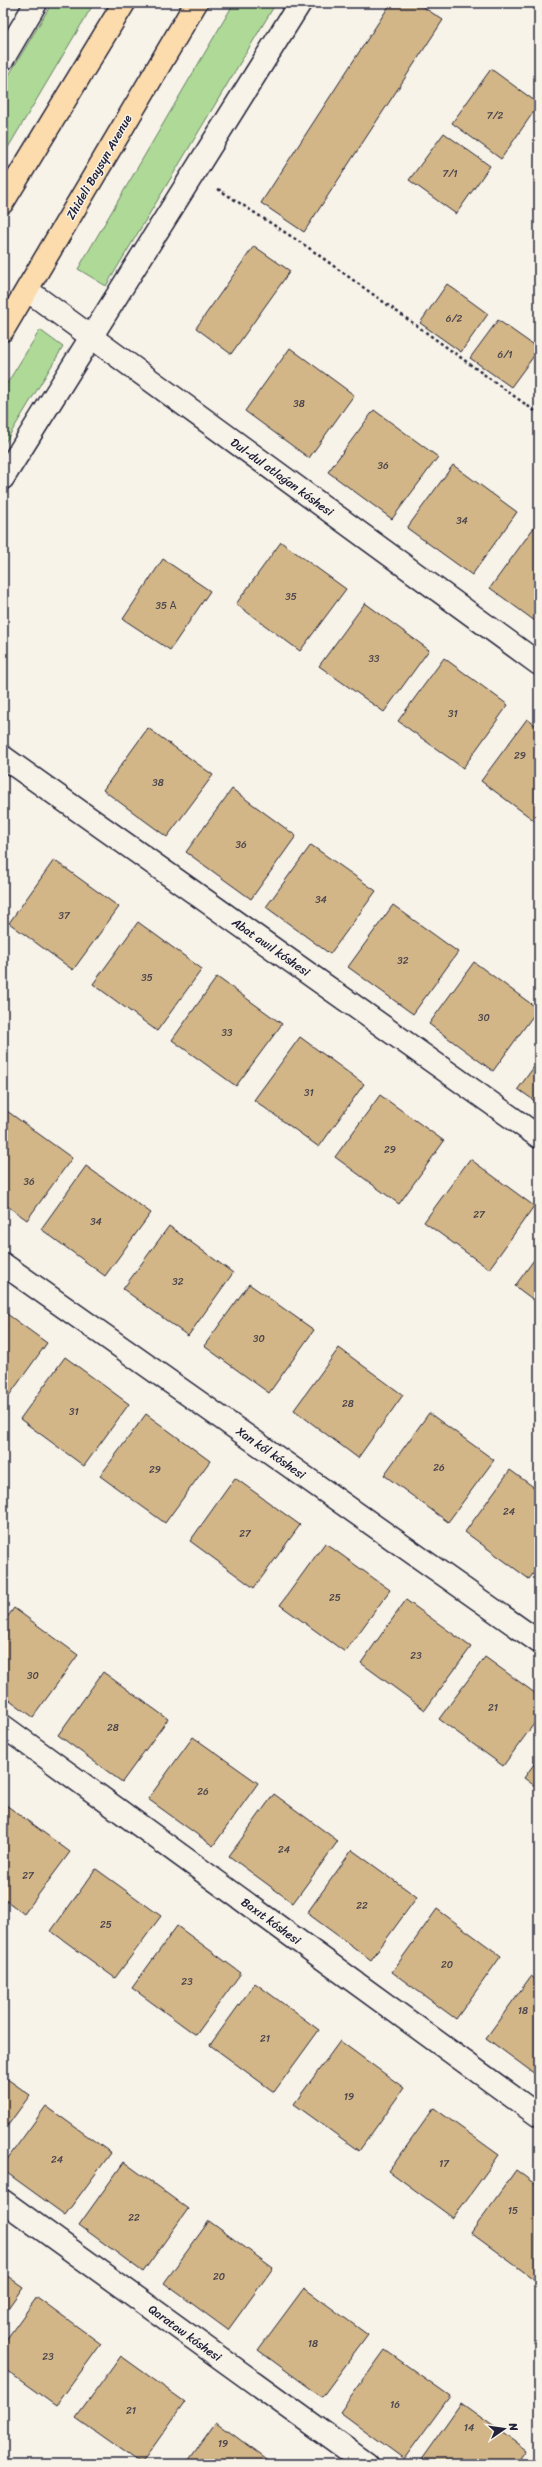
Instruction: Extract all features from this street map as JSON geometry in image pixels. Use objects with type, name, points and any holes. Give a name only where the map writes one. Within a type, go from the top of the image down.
[{"type":"main road","points":[[3,202],[124,3]]},
{"type":"main road","name":"Zhideli Baysyn Avenue","points":[[3,330],[196,3]]},
{"type":"street","points":[[3,59],[36,3]]},
{"type":"street","points":[[3,478],[90,336],[194,174],[300,3]]},
{"type":"street","name":"Dul-dul atlaǵan kóshesi","points":[[27,290],[539,664]]},
{"type":"street","name":"Abat awıl kóshesi","points":[[3,757],[539,1137]]},
{"type":"street","name":"Xan kól kóshesi","points":[[3,1264],[539,1642]]},
{"type":"street","name":"Baxıt kóshesi","points":[[3,1726],[539,2116]]},
{"type":"street","name":"Qarataw kóshesi","points":[[3,2201],[367,2464]]},
{"type":"path","points":[[194,174],[306,246],[539,414]]},
{"type":"green space","points":[[52,3],[94,3],[3,156],[3,85]]},
{"type":"green space","points":[[234,3],[276,3],[106,286],[78,269]]},
{"type":"green space","points":[[40,330],[63,347],[3,446],[3,390]]},
{"type":"building","points":[[391,3],[417,3],[443,20],[304,232],[261,203]]},
{"type":"building","points":[[491,69],[539,104],[501,159],[452,123]]},
{"type":"building","points":[[444,133],[490,166],[456,214],[409,180]]},
{"type":"building","points":[[254,246],[290,271],[231,354],[196,328]]},
{"type":"building","points":[[447,284],[488,314],[461,352],[420,323]]},
{"type":"building","points":[[498,320],[539,349],[511,387],[470,358]]},
{"type":"building","points":[[290,348],[354,395],[309,458],[245,411]]},
{"type":"building","points":[[374,410],[438,457],[392,519],[328,472]]},
{"type":"building","points":[[453,465],[517,512],[472,575],[407,528]]},
{"type":"building","points":[[535,526],[539,529],[539,624],[490,588]]},
{"type":"building","points":[[281,542],[346,589],[300,651],[236,604]]},
{"type":"building","points":[[163,559],[210,591],[170,650],[123,619]]},
{"type":"building","points":[[365,603],[429,650],[384,712],[319,666]]},
{"type":"building","points":[[444,658],[508,705],[463,768],[398,721]]},
{"type":"building","points":[[527,719],[539,728],[539,824],[481,781]]},
{"type":"building","points":[[148,728],[213,775],[167,837],[103,790]]},
{"type":"building","points":[[232,789],[296,836],[251,899],[186,852]]},
{"type":"building","points":[[311,845],[376,891],[330,954],[266,907]]},
{"type":"building","points":[[54,860],[119,907],[73,970],[9,923]]},
{"type":"building","points":[[393,905],[458,952],[413,1014],[348,967]]},
{"type":"building","points":[[138,922],[202,969],[157,1031],[93,984]]},
{"type":"building","points":[[474,962],[538,1009],[493,1071],[429,1024]]},
{"type":"building","points":[[217,977],[282,1024],[236,1086],[172,1040]]},
{"type":"building","points":[[300,1037],[364,1084],[319,1147],[254,1100]]},
{"type":"building","points":[[539,1060],[539,1104],[518,1089]]},
{"type":"building","points":[[380,1095],[444,1141],[399,1204],[335,1157]]},
{"type":"building","points":[[7,1111],[72,1158],[27,1220],[3,1203],[3,1116]]},
{"type":"building","points":[[470,1159],[534,1206],[489,1269],[424,1222]]},
{"type":"building","points":[[86,1166],[151,1213],[105,1276],[41,1229]]},
{"type":"building","points":[[169,1226],[233,1273],[188,1336],[123,1289]]},
{"type":"building","points":[[539,1253],[539,1304],[515,1286]]},
{"type":"building","points":[[249,1284],[314,1330],[269,1393],[204,1346]]},
{"type":"building","points":[[3,1311],[47,1343],[3,1404]]},
{"type":"building","points":[[339,1348],[403,1395],[358,1458],[294,1410]]},
{"type":"building","points":[[65,1357],[129,1404],[84,1466],[20,1419]]},
{"type":"building","points":[[429,1413],[494,1460],[448,1522],[384,1475]]},
{"type":"building","points":[[146,1414],[210,1461],[165,1523],[100,1476]]},
{"type":"building","points":[[510,1470],[539,1491],[539,1566],[529,1579],[465,1532]]},
{"type":"building","points":[[235,1478],[300,1525],[254,1588],[190,1541]]},
{"type":"building","points":[[325,1543],[390,1590],[345,1652],[280,1605]]},
{"type":"building","points":[[406,1600],[471,1647],[425,1710],[361,1663]]},
{"type":"building","points":[[14,1608],[78,1655],[33,1717],[3,1695],[3,1623]]},
{"type":"building","points":[[485,1657],[539,1696],[539,1717],[503,1766],[439,1719]]},
{"type":"building","points":[[103,1672],[168,1719],[122,1782],[58,1735]]},
{"type":"building","points":[[193,1737],[258,1783],[213,1846],[148,1799]]},
{"type":"building","points":[[539,1757],[539,1789],[524,1778]]},
{"type":"building","points":[[274,1794],[338,1841],[293,1903],[229,1856]]},
{"type":"building","points":[[6,1805],[70,1852],[24,1914],[3,1898],[3,1808]]},
{"type":"building","points":[[352,1850],[417,1897],[371,1960],[307,1913]]},
{"type":"building","points":[[96,1869],[161,1916],[115,1978],[51,1931]]},
{"type":"building","points":[[437,1909],[501,1956],[456,2019],[392,1972]]},
{"type":"building","points":[[177,1926],[241,1973],[196,2035],[132,1988]]},
{"type":"building","points":[[531,1976],[539,1982],[539,2077],[486,2038]]},
{"type":"building","points":[[255,1983],[319,2030],[274,2092],[210,2045]]},
{"type":"building","points":[[340,2041],[404,2088],[359,2151],[294,2104]]},
{"type":"building","points":[[3,2076],[30,2095],[3,2132]]},
{"type":"building","points":[[46,2106],[111,2153],[65,2215],[3,2170],[3,2165]]},
{"type":"building","points":[[434,2108],[499,2155],[453,2218],[389,2171]]},
{"type":"building","points":[[124,2162],[188,2209],[143,2272],[79,2225]]},
{"type":"building","points":[[516,2170],[539,2187],[539,2274],[535,2280],[471,2233]]},
{"type":"building","points":[[209,2221],[273,2268],[228,2330],[164,2283]]},
{"type":"building","points":[[3,2273],[23,2287],[3,2315]]},
{"type":"building","points":[[304,2288],[368,2335],[322,2397],[258,2350]]},
{"type":"building","points":[[37,2297],[101,2344],[56,2406],[3,2368],[3,2344]]},
{"type":"building","points":[[385,2350],[450,2396],[404,2459],[340,2412]]},
{"type":"building","points":[[121,2356],[185,2402],[141,2464],[76,2418]]},
{"type":"building","points":[[461,2403],[526,2450],[516,2464],[418,2464]]},
{"type":"building","points":[[216,2422],[273,2464],[186,2464]]}]
